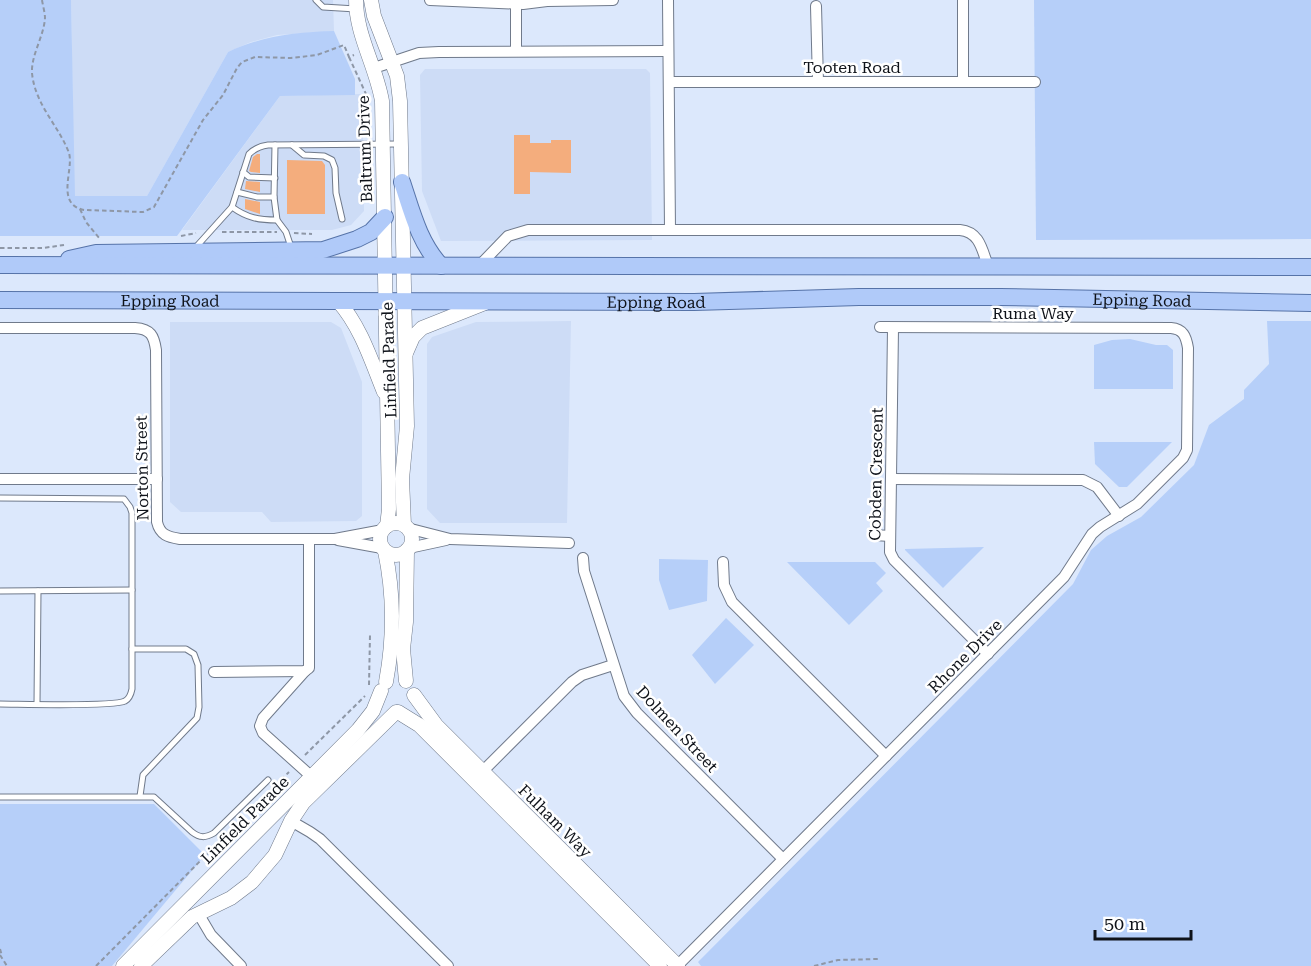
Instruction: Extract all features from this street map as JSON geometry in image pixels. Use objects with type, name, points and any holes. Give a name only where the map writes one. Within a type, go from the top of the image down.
[{"type":"main road","points":[[402,182],[425,245],[441,266]]},
{"type":"main road","points":[[42,265],[96,253],[323,250],[371,232],[385,217]]},
{"type":"main road","name":"Epping Road","points":[[0,265],[1311,267]]},
{"type":"main road","name":"Epping Road","points":[[0,300],[694,302],[859,297],[1000,297],[1311,303]]},
{"type":"street","points":[[371,0],[374,16],[397,76],[400,100],[403,265]]},
{"type":"street","points":[[430,0],[516,4],[613,0]]},
{"type":"street","points":[[668,0],[670,230]]},
{"type":"street","points":[[963,0],[963,82]]},
{"type":"street","points":[[516,4],[516,51]]},
{"type":"street","name":"Baltrum Drive","points":[[356,5],[359,28],[374,68],[382,101],[385,301]]},
{"type":"street","points":[[816,6],[818,82]]},
{"type":"street","points":[[374,68],[427,52],[668,51]]},
{"type":"street","name":"Tooten Road","points":[[669,82],[1035,82]]},
{"type":"street","points":[[479,266],[508,236],[522,231],[670,230],[960,230],[973,233],[977,238],[988,266]]},
{"type":"street","name":"Linfield Parade","points":[[403,265],[407,426],[402,479],[406,527]]},
{"type":"street","points":[[338,301],[357,326],[387,399]]},
{"type":"street","name":"Linfield Parade","points":[[385,301],[389,509],[385,528]]},
{"type":"street","points":[[405,356],[413,337],[422,328],[493,301]]},
{"type":"street","name":"Ruma Way","points":[[880,327],[1171,328],[1179,329],[1184,334]]},
{"type":"street","name":"Norton Street","points":[[0,328],[135,328],[147,329],[153,335],[156,350],[158,527],[162,533],[171,538],[335,539],[385,528]]},
{"type":"street","name":"Cobden Crescent","points":[[893,328],[890,552],[894,560],[988,654]]},
{"type":"street","name":"Rhone Drive","points":[[678,966],[1064,577],[1092,534],[1137,504],[1183,458],[1187,450],[1188,348],[1184,334]]},
{"type":"street","points":[[0,478],[157,479]]},
{"type":"street","points":[[891,479],[1083,480],[1097,487],[1119,516]]},
{"type":"street","points":[[450,539],[408,549],[394,555],[384,550],[380,539],[385,528],[395,523],[450,539],[569,543]]},
{"type":"street","points":[[406,527],[412,538],[408,549],[403,649],[406,681]]},
{"type":"street","points":[[874,536],[890,536]]},
{"type":"street","points":[[309,539],[309,668],[263,718],[260,726],[263,733],[312,777]]},
{"type":"street","name":"Norton Street","points":[[335,539],[384,550]]},
{"type":"street","name":"Linfield Parade","points":[[123,966],[368,719],[383,687],[392,640],[390,577],[384,550]]},
{"type":"street","name":"Dolmen Street","points":[[583,558],[584,571],[624,696],[637,713],[783,859]]},
{"type":"street","points":[[723,562],[724,585],[732,602],[886,756]]},
{"type":"street","points":[[478,776],[572,682],[582,675],[614,665]]},
{"type":"street","points":[[214,672],[305,671]]},
{"type":"street","points":[[396,678],[406,681],[414,695],[411,705],[397,712],[390,711],[382,703],[383,687],[396,678]]},
{"type":"street","name":"Fulham Way","points":[[414,695],[478,776],[660,966]]},
{"type":"street","name":"Linfield Parade","points":[[141,966],[184,923],[198,913],[231,898],[252,882],[274,855],[291,821],[306,800],[397,712]]},
{"type":"street","name":"Fulham Way","points":[[397,712],[418,725],[478,776],[678,966]]},
{"type":"street","points":[[291,821],[318,838],[448,966]]},
{"type":"street","points":[[198,913],[211,935],[241,966]]},
{"type":"lane","points":[[316,0],[323,7],[356,5]]},
{"type":"lane","points":[[191,252],[232,207],[249,154],[254,149],[260,146],[275,145],[401,144]]},
{"type":"lane","points":[[275,145],[274,197],[277,220],[286,232],[292,250],[305,265]]},
{"type":"lane","points":[[292,145],[304,155],[324,156],[332,160],[342,219]]},
{"type":"lane","points":[[243,172],[249,177],[274,178]]},
{"type":"lane","points":[[237,192],[257,197],[274,197]]},
{"type":"lane","points":[[232,207],[258,220],[277,220]]},
{"type":"lane","points":[[0,498],[115,498],[124,500],[132,513],[132,689],[129,696],[125,701],[116,703],[0,704]]},
{"type":"lane","points":[[0,591],[132,590]]},
{"type":"lane","points":[[37,704],[38,591]]},
{"type":"lane","points":[[132,649],[186,649],[194,654],[198,665],[199,707],[196,718],[143,775],[140,796]]},
{"type":"lane","points":[[0,796],[149,796],[158,800],[197,836],[205,837],[219,828],[268,780]]},
{"type":"path","points":[[42,0],[45,19],[32,72],[40,102],[70,155],[67,180],[69,196],[74,206],[80,209],[143,212],[154,207],[203,120],[223,94],[237,68],[248,59],[311,56],[344,45],[350,57],[367,49]]},
{"type":"path","points":[[80,209],[86,222],[102,243],[93,243]]},
{"type":"path","points":[[177,238],[187,234],[209,232],[286,232],[321,235]]},
{"type":"path","points":[[0,248],[43,248],[67,245]]},
{"type":"path","points":[[0,949],[7,966]]},
{"type":"path","points":[[814,966],[838,960],[878,959]]},
{"type":"shaded area","points":[[0,0],[71,0],[75,196],[147,196],[228,52],[254,42],[306,32],[334,31],[355,79],[355,95],[280,96],[177,236],[0,236]]},
{"type":"shaded area","points":[[71,0],[333,0],[334,31],[277,35],[251,42],[228,52],[147,196],[74,196]]},
{"type":"shaded area","points":[[1034,0],[1311,0],[1311,239],[1036,240]]},
{"type":"shaded area","points":[[425,69],[646,69],[650,73],[652,240],[441,241],[422,191],[420,75]]},
{"type":"shaded area","points":[[362,94],[364,211],[351,225],[332,230],[182,230],[280,96]]},
{"type":"shaded area","points":[[571,321],[567,523],[440,523],[427,509],[427,344],[432,337],[476,322]]},
{"type":"shaded area","points":[[1267,321],[1311,321],[1311,966],[701,966],[698,962],[1073,584],[1091,550],[1107,536],[1141,517],[1194,465],[1209,425],[1244,399],[1244,390],[1269,364]]},
{"type":"shaded area","points":[[170,322],[331,322],[341,328],[362,382],[362,516],[356,521],[271,522],[262,512],[181,512],[170,502]]},
{"type":"shaded area","points":[[1130,339],[1167,345],[1173,350],[1173,389],[1094,389],[1094,345],[1112,340]]},
{"type":"shaded area","points":[[1094,442],[1172,442],[1127,487],[1119,487],[1095,464]]},
{"type":"shaded area","points":[[984,547],[943,588],[905,550],[905,549]]},
{"type":"shaded area","points":[[659,559],[708,560],[707,601],[669,610],[659,580]]},
{"type":"shaded area","points":[[787,562],[875,562],[886,573],[876,583],[883,591],[849,625]]},
{"type":"shaded area","points":[[726,618],[754,645],[715,684],[692,655]]},
{"type":"shaded area","points":[[0,804],[154,804],[205,855],[112,966],[0,966]]},
{"type":"building","points":[[514,135],[530,135],[530,143],[571,140],[571,173],[530,172],[530,194],[514,194]]},
{"type":"building","points":[[260,154],[260,173],[249,171],[253,157]]},
{"type":"building","points":[[287,160],[322,161],[325,165],[325,214],[287,214]]},
{"type":"building","points":[[246,181],[260,182],[260,192],[245,189]]},
{"type":"building","points":[[245,199],[260,202],[260,214],[245,209]]}]
